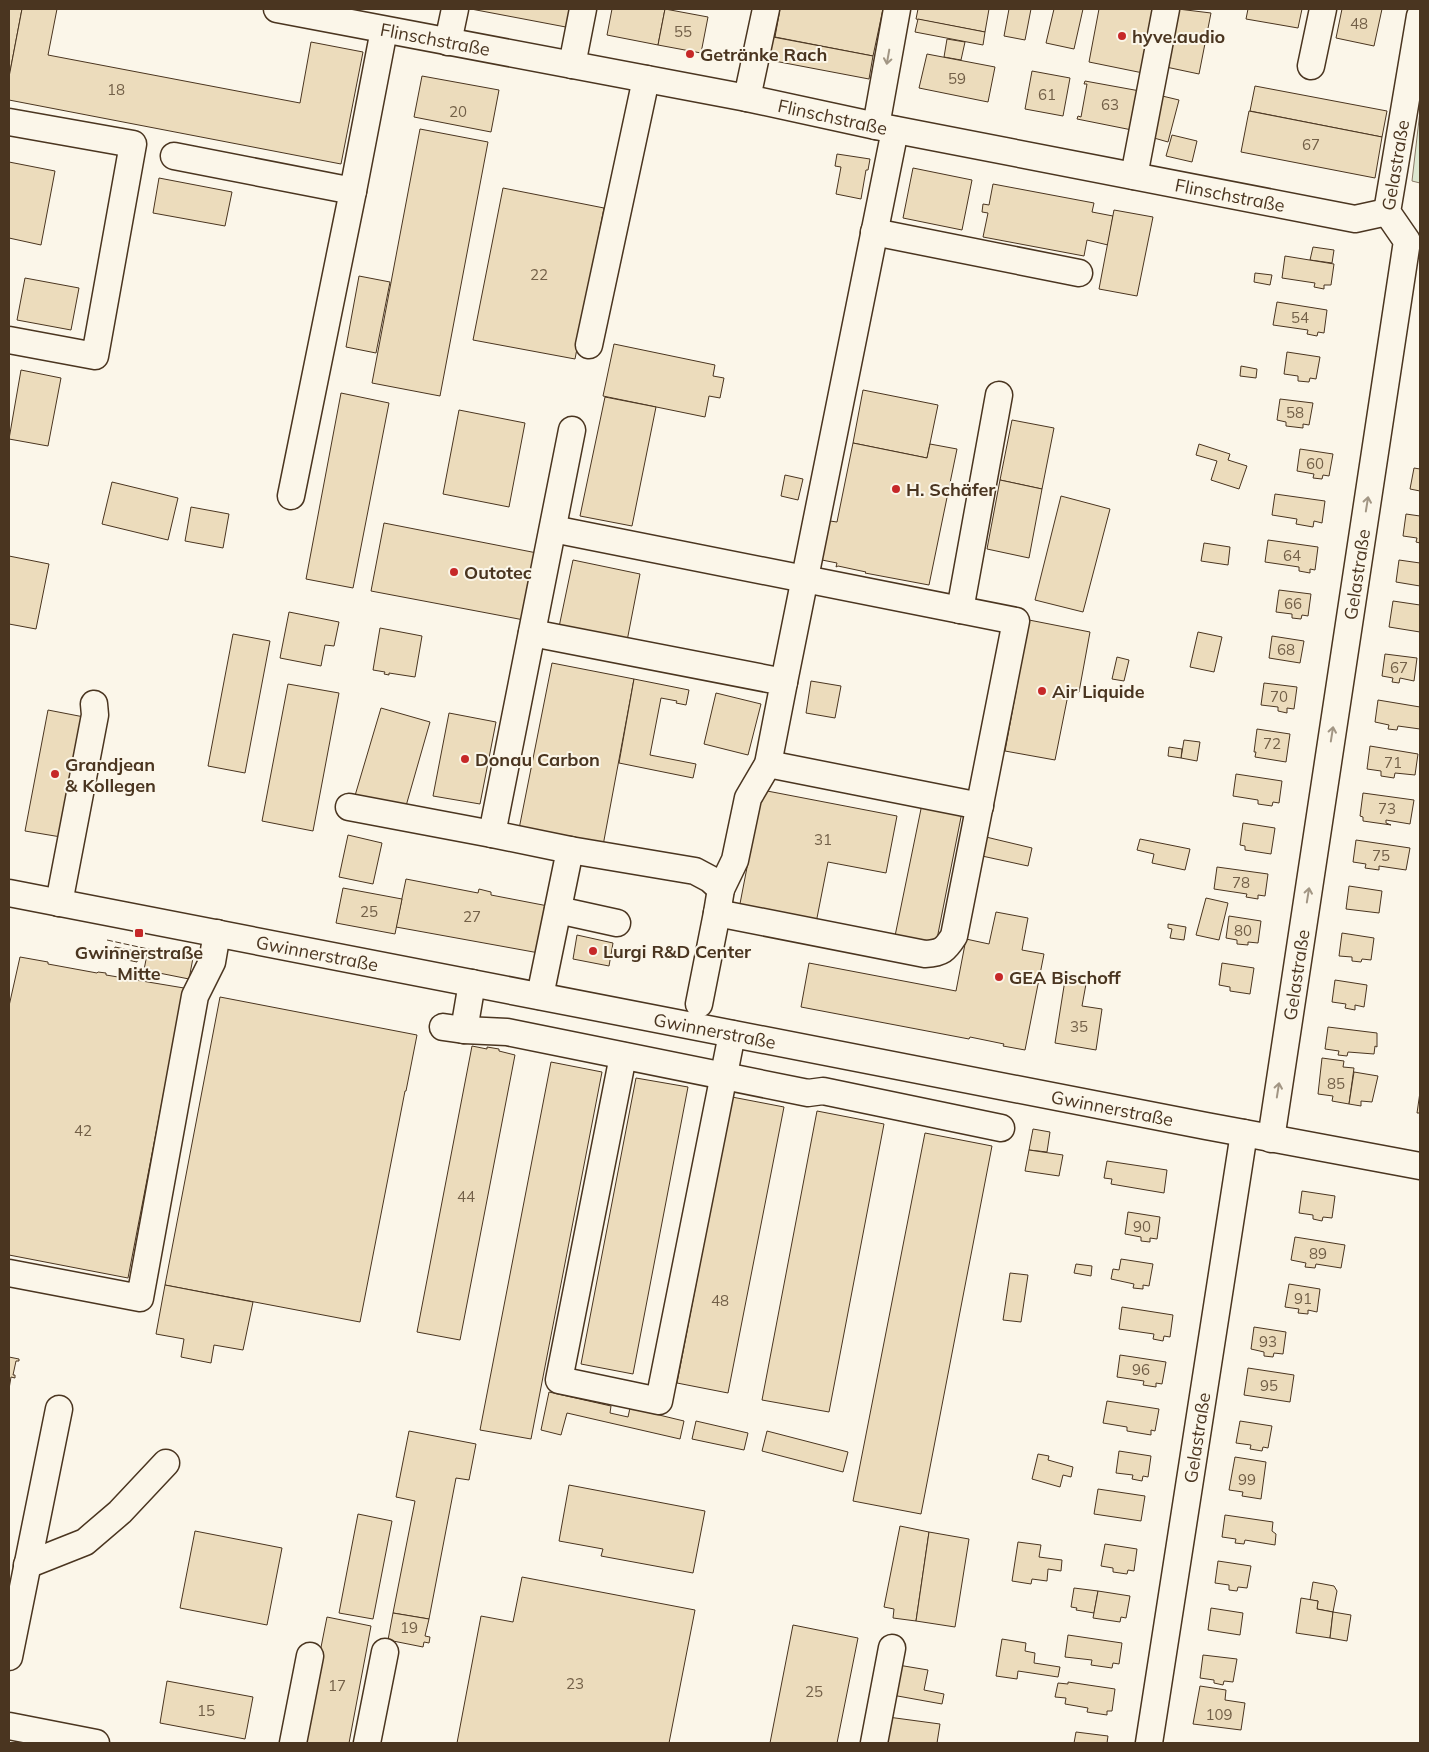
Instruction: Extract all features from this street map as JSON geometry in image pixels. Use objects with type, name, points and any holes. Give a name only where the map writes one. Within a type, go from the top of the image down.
[{"type":"street","name":"Flinschstraße","points":[[278,9],[747,98],[885,128],[1355,219],[1387,212]]},
{"type":"street","points":[[448,42],[454,9]]},
{"type":"street","points":[[572,65],[583,9]]},
{"type":"street","points":[[747,98],[766,9]]},
{"type":"street","points":[[699,1004],[719,901],[735,860],[748,798],[768,764],[805,580],[874,232],[897,9]]},
{"type":"street","points":[[1134,176],[1166,9]]},
{"type":"street","points":[[1311,66],[1323,9]]},
{"type":"street","name":"Gelastraße","points":[[1271,1138],[1407,240],[1387,212],[1420,16]]},
{"type":"street","points":[[291,496],[384,30]]},
{"type":"street","points":[[589,345],[646,79]]},
{"type":"street","points":[[9,122],[133,144],[95,356],[9,340]]},
{"type":"street","points":[[174,156],[352,190]]},
{"type":"street","points":[[874,232],[1078,272]]},
{"type":"street","points":[[960,610],[999,395]]},
{"type":"street","points":[[492,834],[572,430]]},
{"type":"street","points":[[553,529],[1016,621],[954,936],[946,948],[937,953],[925,954],[719,901]]},
{"type":"street","points":[[532,633],[784,682]]},
{"type":"street","points":[[59,903],[95,715],[94,704]]},
{"type":"street","points":[[768,764],[980,806]]},
{"type":"street","points":[[349,807],[570,850],[695,871],[710,879],[719,901]]},
{"type":"street","points":[[540,996],[570,850]]},
{"type":"street","name":"Gwinnerstraße","points":[[9,893],[1420,1166]]},
{"type":"street","points":[[558,910],[618,923]]},
{"type":"street","points":[[9,1273],[140,1298],[195,996],[212,962],[217,934]]},
{"type":"street","points":[[472,984],[453,1029],[506,1032],[808,1093],[823,1091],[1001,1128]]},
{"type":"street","points":[[623,1056],[559,1380],[659,1402],[732,1034]]},
{"type":"street","name":"Gelastraße","points":[[1149,1743],[1244,1133]]},
{"type":"street","points":[[9,1657],[59,1409]]},
{"type":"street","points":[[27,1565],[84,1542],[120,1512],[166,1463]]},
{"type":"street","points":[[874,1743],[892,1648]]},
{"type":"street","points":[[367,1743],[385,1652]]},
{"type":"street","points":[[293,1743],[310,1656]]},
{"type":"street","points":[[9,1726],[96,1743]]},
{"type":"green space","points":[[1420,111],[1420,183],[1412,181]]},
{"type":"building","points":[[9,9],[22,9],[9,77]]},
{"type":"building","points":[[22,9],[57,9],[48,55],[300,103],[311,42],[363,52],[341,164],[9,100],[9,77]]},
{"type":"building","points":[[471,9],[575,9],[571,28]]},
{"type":"building","points":[[612,9],[665,9],[658,45],[607,35]]},
{"type":"building","points":[[665,9],[708,17],[701,53],[658,45]]},
{"type":"building","points":[[780,9],[883,9],[873,56],[775,37]]},
{"type":"building","points":[[918,9],[989,9],[985,32],[916,19]]},
{"type":"building","points":[[1009,9],[1031,9],[1025,40],[1004,36]]},
{"type":"building","points":[[1054,9],[1083,9],[1074,49],[1046,43]]},
{"type":"building","name":"hyve.audio","points":[[1099,9],[1156,9],[1143,73],[1089,62]]},
{"type":"building","points":[[1178,9],[1211,13],[1199,74],[1166,67]]},
{"type":"building","points":[[1248,9],[1302,9],[1298,28],[1246,19]]},
{"type":"building","points":[[1342,9],[1382,9],[1374,46],[1336,38]]},
{"type":"building","points":[[918,19],[985,32],[983,45],[915,32]]},
{"type":"building","points":[[773,37],[873,56],[869,79],[769,60]]},
{"type":"building","points":[[947,39],[965,42],[961,60],[944,57]]},
{"type":"building","points":[[927,54],[995,67],[988,102],[919,88]]},
{"type":"building","points":[[1032,71],[1070,78],[1063,116],[1025,109]]},
{"type":"building","points":[[422,76],[499,90],[491,132],[414,117]]},
{"type":"building","points":[[1085,81],[1140,91],[1132,130],[1077,119],[1078,116],[1081,117],[1087,84],[1084,84]]},
{"type":"building","points":[[1255,86],[1387,111],[1382,137],[1250,111]]},
{"type":"building","points":[[1158,95],[1179,100],[1168,142],[1147,136]]},
{"type":"building","points":[[1249,111],[1382,137],[1375,178],[1241,152]]},
{"type":"building","points":[[420,129],[488,142],[440,396],[372,383]]},
{"type":"building","points":[[1172,135],[1197,141],[1192,162],[1166,156]]},
{"type":"building","points":[[837,154],[870,159],[861,199],[836,194],[841,167],[835,166]]},
{"type":"building","points":[[9,162],[55,171],[41,245],[9,238]]},
{"type":"building","points":[[913,168],[972,180],[962,230],[903,218]]},
{"type":"building","points":[[159,178],[232,192],[225,226],[153,213]]},
{"type":"building","points":[[993,184],[1094,203],[1092,212],[1113,216],[1108,245],[1087,240],[1084,256],[983,237],[988,213],[982,212],[983,204],[989,205]]},
{"type":"building","points":[[503,188],[604,208],[575,359],[473,340]]},
{"type":"building","points":[[1114,210],[1153,217],[1137,296],[1099,289]]},
{"type":"building","points":[[1313,247],[1334,250],[1332,263],[1310,260]]},
{"type":"building","points":[[1285,256],[1334,264],[1331,285],[1324,285],[1324,289],[1314,287],[1315,283],[1282,278]]},
{"type":"building","points":[[1255,273],[1272,275],[1270,285],[1254,282]]},
{"type":"building","points":[[359,276],[390,282],[376,353],[346,347]]},
{"type":"building","points":[[25,278],[79,288],[71,330],[17,320]]},
{"type":"building","points":[[1277,302],[1327,310],[1324,333],[1318,332],[1317,336],[1307,334],[1308,330],[1273,325]]},
{"type":"building","points":[[614,344],[715,365],[713,376],[724,378],[720,398],[709,396],[705,417],[603,396]]},
{"type":"building","points":[[1287,352],[1320,357],[1316,379],[1310,378],[1309,382],[1298,381],[1298,376],[1284,374]]},
{"type":"building","points":[[1241,366],[1257,369],[1256,378],[1240,376]]},
{"type":"building","points":[[21,370],[61,378],[48,446],[9,439]]},
{"type":"building","points":[[863,390],[938,405],[927,458],[853,443]]},
{"type":"building","points":[[341,393],[389,403],[353,588],[306,579]]},
{"type":"building","points":[[605,397],[656,407],[632,526],[580,516]]},
{"type":"building","points":[[1280,399],[1313,403],[1309,425],[1303,424],[1303,428],[1286,426],[1286,422],[1277,420]]},
{"type":"building","points":[[459,410],[525,423],[509,507],[443,494]]},
{"type":"building","points":[[1012,420],[1054,428],[1042,489],[1000,480]]},
{"type":"building","name":"H. Schäfer","points":[[853,443],[927,458],[930,444],[957,449],[929,585],[836,567],[837,563],[822,560],[830,521],[837,522]]},
{"type":"building","points":[[1199,444],[1230,454],[1228,460],[1247,466],[1239,489],[1211,480],[1217,461],[1196,455]]},
{"type":"building","points":[[1300,449],[1333,454],[1329,476],[1323,475],[1322,479],[1313,478],[1314,474],[1297,471]]},
{"type":"building","points":[[1414,468],[1420,469],[1420,491],[1410,489]]},
{"type":"building","points":[[785,475],[803,479],[798,500],[781,496]]},
{"type":"building","points":[[1000,480],[1042,489],[1029,558],[987,549]]},
{"type":"building","points":[[112,482],[178,498],[168,540],[102,524]]},
{"type":"building","points":[[1275,494],[1325,501],[1322,523],[1314,521],[1313,527],[1296,524],[1297,519],[1272,515]]},
{"type":"building","points":[[1061,496],[1110,509],[1083,612],[1035,600]]},
{"type":"building","points":[[191,507],[229,514],[223,548],[185,541]]},
{"type":"building","points":[[1406,514],[1420,516],[1420,543],[1416,542],[1417,538],[1403,536]]},
{"type":"building","name":"Outotec","points":[[384,523],[537,553],[524,620],[371,591]]},
{"type":"building","points":[[1268,540],[1318,547],[1315,570],[1310,569],[1310,573],[1299,571],[1299,567],[1265,562]]},
{"type":"building","points":[[1204,543],[1230,547],[1228,565],[1201,561]]},
{"type":"building","points":[[9,556],[49,564],[36,629],[9,624]]},
{"type":"building","points":[[573,560],[640,574],[627,641],[559,627]]},
{"type":"building","points":[[1399,560],[1420,563],[1420,586],[1396,582]]},
{"type":"building","points":[[1279,590],[1311,594],[1308,616],[1302,615],[1301,619],[1292,618],[1292,614],[1276,612]]},
{"type":"building","points":[[1393,601],[1420,605],[1420,632],[1389,627]]},
{"type":"building","points":[[289,612],[339,622],[334,646],[325,645],[321,666],[280,658]]},
{"type":"building","name":"Air Liquide","points":[[1029,620],[1090,632],[1079,692],[1069,690],[1055,760],[1005,751]]},
{"type":"building","points":[[380,628],[422,636],[415,677],[389,673],[389,675],[384,674],[385,672],[373,670]]},
{"type":"building","points":[[1198,632],[1222,637],[1214,672],[1190,667]]},
{"type":"building","points":[[233,634],[270,641],[245,773],[208,766]]},
{"type":"building","points":[[1272,636],[1304,641],[1300,663],[1269,658]]},
{"type":"building","points":[[1385,654],[1417,658],[1414,681],[1400,678],[1399,683],[1392,682],[1393,678],[1382,676]]},
{"type":"building","points":[[1117,657],[1129,660],[1124,681],[1112,679]]},
{"type":"building","points":[[552,663],[634,679],[602,851],[518,834]]},
{"type":"building","points":[[634,679],[689,690],[686,705],[661,698],[650,755],[696,764],[693,778],[619,763]]},
{"type":"building","points":[[811,681],[841,686],[835,718],[806,713]]},
{"type":"building","points":[[1264,683],[1297,687],[1294,709],[1287,708],[1287,713],[1278,711],[1278,707],[1261,705]]},
{"type":"building","points":[[288,684],[339,693],[313,831],[262,821]]},
{"type":"building","points":[[716,693],[761,704],[748,755],[704,744]]},
{"type":"building","points":[[1378,700],[1420,707],[1420,729],[1398,726],[1397,730],[1388,729],[1389,725],[1375,722]]},
{"type":"building","points":[[381,708],[430,722],[404,813],[354,799]]},
{"type":"building","name":"Grandjean & Kollegen","points":[[48,710],[84,717],[61,837],[25,831]]},
{"type":"building","name":"Donau Carbon","points":[[449,713],[496,722],[480,804],[433,796]]},
{"type":"building","points":[[1257,729],[1290,734],[1286,762],[1255,757]]},
{"type":"building","points":[[1184,740],[1200,742],[1197,761],[1181,758]]},
{"type":"building","points":[[1370,746],[1418,754],[1415,775],[1395,773],[1394,778],[1381,776],[1381,771],[1367,769]]},
{"type":"building","points":[[1169,747],[1182,749],[1181,758],[1168,756]]},
{"type":"building","points":[[1236,774],[1282,781],[1279,803],[1273,802],[1272,806],[1258,804],[1258,800],[1233,796]]},
{"type":"building","points":[[762,790],[897,816],[886,873],[828,862],[815,928],[738,914]]},
{"type":"building","points":[[1363,793],[1414,800],[1410,824],[1386,820],[1386,823],[1391,825],[1363,821],[1363,817],[1360,816]]},
{"type":"building","points":[[922,804],[962,812],[936,944],[895,936]]},
{"type":"building","points":[[1243,823],[1275,828],[1271,854],[1245,850],[1245,846],[1240,845]]},
{"type":"building","points":[[348,835],[382,843],[373,884],[339,877]]},
{"type":"building","points":[[986,837],[1032,848],[1028,866],[982,856]]},
{"type":"building","points":[[1140,839],[1190,849],[1185,870],[1152,863],[1154,854],[1137,850]]},
{"type":"building","points":[[1356,840],[1410,848],[1406,870],[1379,866],[1379,870],[1365,868],[1366,864],[1353,862]]},
{"type":"building","points":[[1217,867],[1268,874],[1265,896],[1258,895],[1258,899],[1246,897],[1247,894],[1214,889]]},
{"type":"building","points":[[406,879],[478,893],[479,889],[491,892],[491,895],[548,906],[539,953],[396,927]]},
{"type":"building","points":[[1349,886],[1382,891],[1379,913],[1346,909]]},
{"type":"building","points":[[343,888],[402,899],[395,934],[336,923]]},
{"type":"building","points":[[1206,898],[1228,903],[1219,940],[1196,935]]},
{"type":"building","name":"GEA Bischoff","points":[[996,912],[1028,918],[1022,950],[1044,954],[1025,1050],[970,1037],[969,1039],[801,1007],[809,963],[956,991],[966,939],[989,944]]},
{"type":"building","points":[[1229,916],[1261,921],[1258,943],[1248,942],[1248,945],[1237,944],[1237,940],[1226,938]]},
{"type":"building","points":[[1168,924],[1186,927],[1184,940],[1170,938],[1172,929],[1168,928]]},
{"type":"building","points":[[1342,933],[1374,938],[1371,960],[1352,961],[1352,957],[1339,956]]},
{"type":"building","name":"Lurgi R&D Center","points":[[577,935],[613,943],[609,966],[573,959]]},
{"type":"building","points":[[115,947],[139,952],[137,962],[113,957]]},
{"type":"building","points":[[148,949],[193,958],[189,979],[144,970]]},
{"type":"building","points":[[20,957],[48,962],[48,964],[106,973],[106,975],[184,988],[128,1278],[9,1255],[9,1006]]},
{"type":"building","points":[[1222,963],[1254,968],[1250,994],[1230,991],[1230,987],[1219,985]]},
{"type":"building","points":[[1065,980],[1086,984],[1082,1006],[1102,1009],[1096,1050],[1055,1043]]},
{"type":"building","points":[[1335,980],[1367,985],[1364,1007],[1355,1005],[1355,1010],[1345,1008],[1346,1004],[1332,1002]]},
{"type":"building","points":[[220,997],[417,1035],[360,1322],[165,1285]]},
{"type":"building","points":[[1328,1027],[1377,1033],[1377,1047],[1375,1046],[1374,1054],[1348,1052],[1347,1056],[1338,1055],[1339,1051],[1325,1049]]},
{"type":"building","points":[[472,1046],[499,1049],[499,1051],[515,1055],[460,1340],[417,1332]]},
{"type":"building","points":[[1322,1058],[1344,1061],[1343,1067],[1354,1068],[1349,1104],[1332,1101],[1333,1096],[1318,1094]]},
{"type":"building","points":[[551,1062],[602,1072],[531,1439],[480,1430]]},
{"type":"building","points":[[1354,1072],[1378,1076],[1372,1102],[1361,1101],[1361,1106],[1349,1104]]},
{"type":"building","points":[[636,1078],[688,1087],[633,1374],[581,1364]]},
{"type":"building","points":[[1420,1092],[1420,1113],[1417,1113]]},
{"type":"building","points":[[732,1097],[784,1107],[728,1393],[677,1383]]},
{"type":"building","points":[[817,1111],[884,1124],[829,1412],[762,1400]]},
{"type":"building","points":[[1033,1129],[1050,1132],[1047,1152],[1029,1150]]},
{"type":"building","points":[[925,1133],[992,1146],[921,1514],[853,1501]]},
{"type":"building","points":[[1029,1150],[1063,1155],[1059,1176],[1025,1171]]},
{"type":"building","points":[[1107,1161],[1167,1170],[1164,1193],[1111,1184],[1112,1179],[1104,1178]]},
{"type":"building","points":[[1302,1191],[1335,1196],[1332,1218],[1323,1217],[1322,1221],[1313,1219],[1313,1215],[1299,1213]]},
{"type":"building","points":[[1128,1212],[1160,1217],[1157,1239],[1150,1238],[1150,1242],[1141,1241],[1141,1237],[1125,1234]]},
{"type":"building","points":[[1295,1237],[1345,1245],[1341,1268],[1316,1264],[1315,1268],[1305,1267],[1306,1263],[1291,1260]]},
{"type":"building","points":[[1121,1259],[1153,1264],[1149,1286],[1143,1285],[1143,1289],[1133,1288],[1134,1284],[1111,1279],[1113,1269],[1119,1270]]},
{"type":"building","points":[[1076,1264],[1092,1266],[1091,1276],[1074,1273]]},
{"type":"building","points":[[1010,1273],[1028,1275],[1021,1322],[1003,1320]]},
{"type":"building","points":[[1289,1284],[1320,1289],[1317,1312],[1308,1310],[1308,1314],[1298,1313],[1299,1309],[1285,1307]]},
{"type":"building","points":[[165,1285],[253,1302],[243,1350],[214,1345],[211,1363],[181,1357],[184,1339],[156,1334]]},
{"type":"building","points":[[1122,1307],[1173,1315],[1170,1337],[1164,1336],[1163,1341],[1153,1339],[1154,1334],[1119,1329]]},
{"type":"building","points":[[1254,1327],[1286,1332],[1283,1354],[1274,1353],[1273,1357],[1264,1356],[1264,1352],[1251,1349]]},
{"type":"building","points":[[1120,1355],[1166,1362],[1162,1384],[1156,1383],[1156,1387],[1143,1385],[1144,1381],[1117,1377]]},
{"type":"building","points":[[9,1357],[19,1359],[19,1361],[16,1361],[13,1375],[15,1375],[15,1378],[11,1377],[9,1389]]},
{"type":"building","points":[[1248,1368],[1294,1375],[1290,1402],[1244,1395]]},
{"type":"building","points":[[549,1392],[611,1406],[610,1413],[628,1417],[630,1408],[684,1421],[680,1439],[567,1413],[561,1435],[541,1430]]},
{"type":"building","points":[[1107,1401],[1159,1409],[1155,1431],[1151,1430],[1151,1435],[1127,1431],[1127,1427],[1103,1423]]},
{"type":"building","points":[[696,1421],[748,1433],[744,1450],[692,1439]]},
{"type":"building","points":[[1240,1421],[1272,1426],[1268,1448],[1263,1447],[1262,1451],[1250,1449],[1251,1445],[1236,1443]]},
{"type":"building","points":[[409,1431],[476,1444],[469,1480],[456,1478],[429,1619],[393,1613],[415,1501],[396,1497]]},
{"type":"building","points":[[767,1431],[848,1452],[843,1472],[762,1451]]},
{"type":"building","points":[[1119,1451],[1151,1456],[1148,1477],[1143,1476],[1142,1481],[1132,1479],[1133,1475],[1116,1473]]},
{"type":"building","points":[[1038,1454],[1049,1456],[1048,1460],[1073,1467],[1071,1477],[1063,1475],[1060,1487],[1032,1479]]},
{"type":"building","points":[[1235,1457],[1266,1462],[1261,1499],[1242,1496],[1243,1492],[1229,1490]]},
{"type":"building","points":[[569,1485],[705,1511],[693,1573],[601,1556],[603,1549],[559,1541]]},
{"type":"building","points":[[1098,1489],[1145,1496],[1141,1521],[1094,1514]]},
{"type":"building","points":[[358,1514],[392,1521],[373,1619],[339,1613]]},
{"type":"building","points":[[1225,1515],[1273,1522],[1272,1531],[1276,1534],[1275,1545],[1245,1540],[1244,1544],[1235,1543],[1236,1539],[1222,1537]]},
{"type":"building","points":[[900,1526],[929,1532],[916,1621],[893,1618],[894,1609],[884,1607]]},
{"type":"building","points":[[195,1531],[282,1548],[267,1625],[180,1608]]},
{"type":"building","points":[[929,1532],[969,1539],[955,1627],[916,1621]]},
{"type":"building","points":[[1018,1542],[1041,1545],[1039,1557],[1062,1560],[1061,1571],[1048,1569],[1047,1581],[1032,1579],[1031,1584],[1012,1581]]},
{"type":"building","points":[[1105,1544],[1137,1549],[1134,1571],[1128,1570],[1127,1574],[1113,1572],[1113,1568],[1101,1566]]},
{"type":"building","points":[[1218,1561],[1251,1566],[1247,1588],[1238,1587],[1237,1591],[1229,1590],[1229,1585],[1215,1583]]},
{"type":"building","points":[[522,1577],[695,1610],[669,1743],[457,1743],[481,1616],[513,1622]]},
{"type":"building","points":[[1313,1582],[1334,1586],[1337,1591],[1333,1612],[1317,1609],[1318,1601],[1310,1600]]},
{"type":"building","points":[[1074,1588],[1098,1591],[1094,1613],[1076,1610],[1077,1608],[1071,1607]]},
{"type":"building","points":[[1098,1591],[1130,1596],[1126,1618],[1121,1617],[1120,1622],[1093,1618]]},
{"type":"building","points":[[1301,1598],[1318,1601],[1317,1609],[1333,1612],[1330,1638],[1296,1633]]},
{"type":"building","points":[[1211,1608],[1243,1613],[1240,1635],[1208,1630]]},
{"type":"building","points":[[1333,1612],[1351,1615],[1347,1641],[1330,1638]]},
{"type":"building","points":[[393,1613],[429,1619],[425,1636],[430,1637],[429,1643],[424,1642],[423,1647],[388,1640]]},
{"type":"building","points":[[327,1617],[371,1626],[349,1743],[302,1743]]},
{"type":"building","points":[[793,1625],[858,1638],[837,1743],[770,1743]]},
{"type":"building","points":[[1068,1635],[1122,1643],[1119,1664],[1113,1663],[1112,1668],[1091,1665],[1092,1660],[1065,1657]]},
{"type":"building","points":[[1002,1639],[1026,1643],[1025,1651],[1035,1653],[1034,1663],[1060,1667],[1058,1677],[1018,1671],[1017,1679],[996,1676]]},
{"type":"building","points":[[1203,1655],[1237,1659],[1233,1682],[1224,1681],[1223,1685],[1214,1683],[1214,1680],[1200,1678]]},
{"type":"building","points":[[898,1665],[928,1670],[924,1690],[944,1694],[942,1704],[892,1695]]},
{"type":"building","points":[[167,1681],[253,1697],[245,1739],[160,1723]]},
{"type":"building","points":[[1068,1682],[1115,1689],[1112,1711],[1107,1711],[1107,1715],[1087,1712],[1088,1708],[1065,1704],[1066,1698],[1055,1697],[1058,1683],[1068,1684]]},
{"type":"building","points":[[1200,1686],[1226,1690],[1225,1700],[1245,1703],[1241,1730],[1193,1724]]},
{"type":"building","points":[[888,1717],[940,1724],[937,1743],[884,1743]]},
{"type":"building","points":[[1076,1732],[1108,1736],[1107,1743],[1074,1743]]},
{"type":"fence","points":[[107,940],[148,949]]},
{"type":"place","name":"hyve.audio","points":[[1122,36]]},
{"type":"place","name":"Getränke Rach","points":[[690,54]]},
{"type":"place","name":"H. Schäfer","points":[[896,489]]},
{"type":"place","name":"Outotec","points":[[454,572]]},
{"type":"place","name":"Air Liquide","points":[[1042,691]]},
{"type":"place","name":"Donau Carbon","points":[[465,759]]},
{"type":"place","name":"Grandjean & Kollegen","points":[[55,774]]},
{"type":"place","name":"Gwinnerstraße Mitte","points":[[139,933]]},
{"type":"place","name":"Lurgi R&D Center","points":[[593,951]]},
{"type":"place","name":"GEA Bischoff","points":[[999,977]]}]
